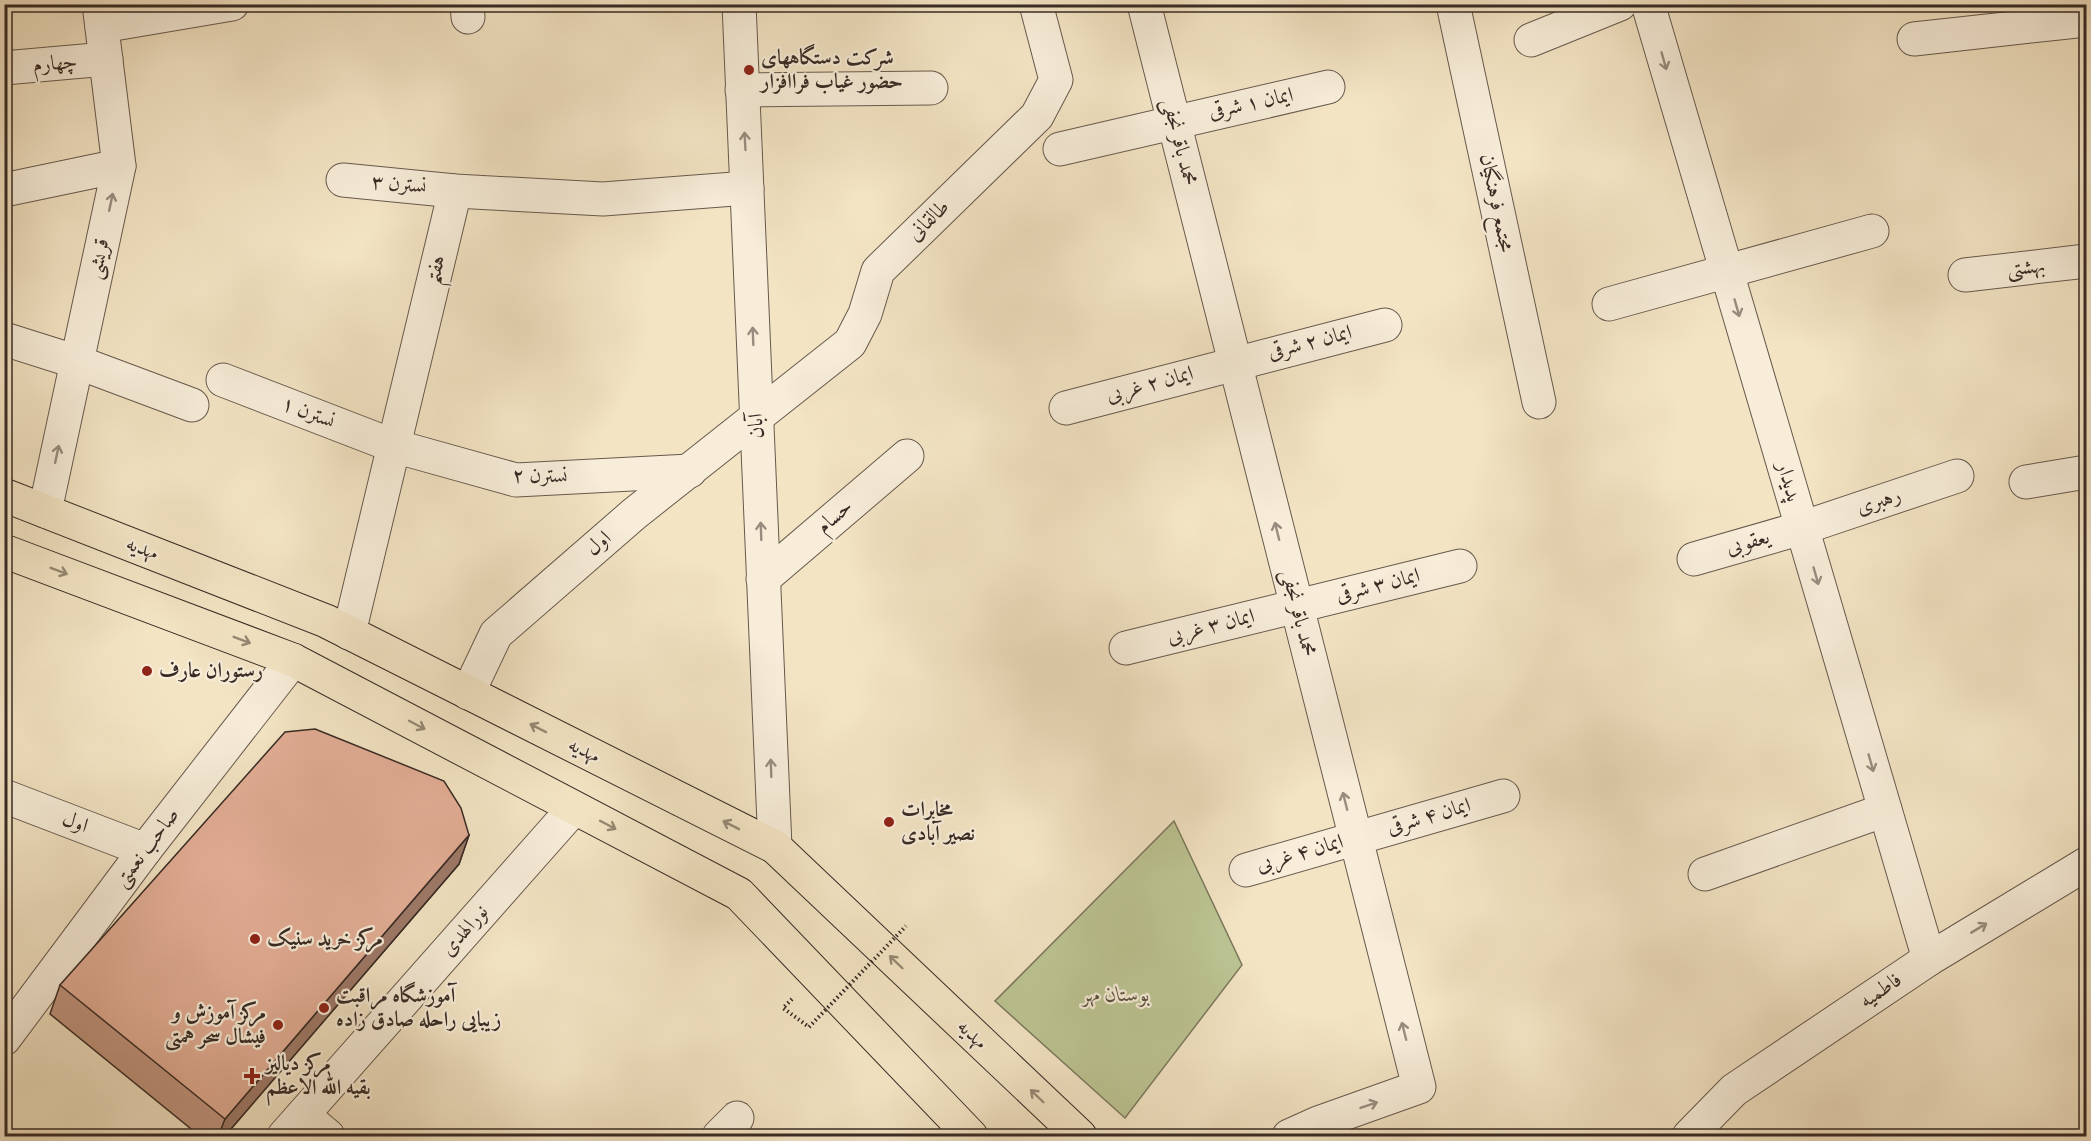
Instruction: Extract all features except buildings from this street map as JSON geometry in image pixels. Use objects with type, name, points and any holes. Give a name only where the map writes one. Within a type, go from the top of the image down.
[{"type":"main road","name":"مهدیه","points":[[4,495],[326,621],[775,847],[1080,1137]]},
{"type":"main road","points":[[4,551],[293,660],[738,894],[971,1137]]},
{"type":"street","points":[[101,15],[232,4]]},
{"type":"street","name":"آبان","points":[[738,4],[775,847]]},
{"type":"street","name":"طالقانی","points":[[757,418],[850,343],[865,314],[878,271],[1037,116],[1056,80],[1036,4]]},
{"type":"street","name":"محمد باقر نجفی","points":[[1144,4],[1419,1087],[1320,1130],[1289,1137]]},
{"type":"street","name":"مجتمع فرهنگیان","points":[[1453,4],[1539,402]]},
{"type":"street","points":[[1531,39],[1620,4]]},
{"type":"street","name":"پدیدار","points":[[1647,4],[1929,959]]},
{"type":"street","name":"قریشی","points":[[45,511],[119,166],[101,15]]},
{"type":"street","points":[[1914,39],[2086,20]]},
{"type":"street","name":"چهارم","points":[[4,68],[106,59]]},
{"type":"street","name":"ایمان ۱ شرقی","points":[[1060,149],[1328,87]]},
{"type":"street","points":[[742,90],[931,88]]},
{"type":"street","points":[[4,190],[119,166]]},
{"type":"street","name":"نسترن ۳","points":[[344,180],[455,190]]},
{"type":"street","points":[[455,190],[603,199],[747,188]]},
{"type":"street","name":"هفتم","points":[[349,633],[455,190]]},
{"type":"street","points":[[1609,304],[1872,231]]},
{"type":"street","name":"بهشتی","points":[[1965,275],[2086,261]]},
{"type":"street","name":"ایمان ۲ شرقی","points":[[1234,362],[1385,325]]},
{"type":"street","points":[[4,339],[77,362],[192,405]]},
{"type":"street","name":"ایمان ۲ غربی","points":[[1066,408],[1234,362]]},
{"type":"street","name":"نسترن ۱","points":[[223,380],[394,446]]},
{"type":"street","name":"اول","points":[[468,693],[496,634],[634,514],[757,418]]},
{"type":"street","name":"نسترن ۲","points":[[394,446],[516,480],[690,471]]},
{"type":"street","name":"حسام","points":[[764,579],[907,456]]},
{"type":"street","points":[[2026,482],[2086,472]]},
{"type":"street","name":"رهبری","points":[[1802,528],[1957,476]]},
{"type":"street","name":"یعقوبی","points":[[1694,559],[1802,528]]},
{"type":"street","name":"ایمان ۳ شرقی","points":[[1296,606],[1460,566]]},
{"type":"street","name":"ایمان ۳ غربی","points":[[1126,648],[1296,606]]},
{"type":"street","name":"صاحب نعمتی","points":[[4,1039],[145,850],[293,660]]},
{"type":"street","name":"اول","points":[[4,796],[145,850]]},
{"type":"street","name":"ایمان ۴ شرقی","points":[[1355,839],[1503,796]]},
{"type":"street","name":"نورالهدی","points":[[293,1126],[574,807]]},
{"type":"street","points":[[1705,874],[1885,810]]},
{"type":"street","name":"ایمان ۴ غربی","points":[[1245,870],[1355,839]]},
{"type":"street","name":"فاطمیه","points":[[1689,1137],[1734,1090],[1929,959],[2086,864]]},
{"type":"street","points":[[293,1126],[328,1137]]},
{"type":"path","points":[[783,1008],[809,1027],[906,926]]},
{"type":"green space","name":"بوستان مهر","points":[[1174,821],[1242,965],[1125,1118],[995,1001]]},
{"type":"place","name":"شرکت دستگاههای حضور غیاب فراافزار","points":[[749,70]]},
{"type":"place","name":"رستوران عارف","points":[[147,671]]},
{"type":"place","name":"مخابرات نصیر آبادی","points":[[889,822]]},
{"type":"place","name":"مرکز خرید سنیک","points":[[255,939]]},
{"type":"place","name":"آموزشگاه مراقبت زیبایی راحله صادق زاده","points":[[324,1008]]},
{"type":"place","name":"مرکز آموزش و فیشال سحر همتی","points":[[278,1025]]},
{"type":"place","name":"مرکز دیالیز بقیه الله الاعظم","points":[[252,1076]]}]
